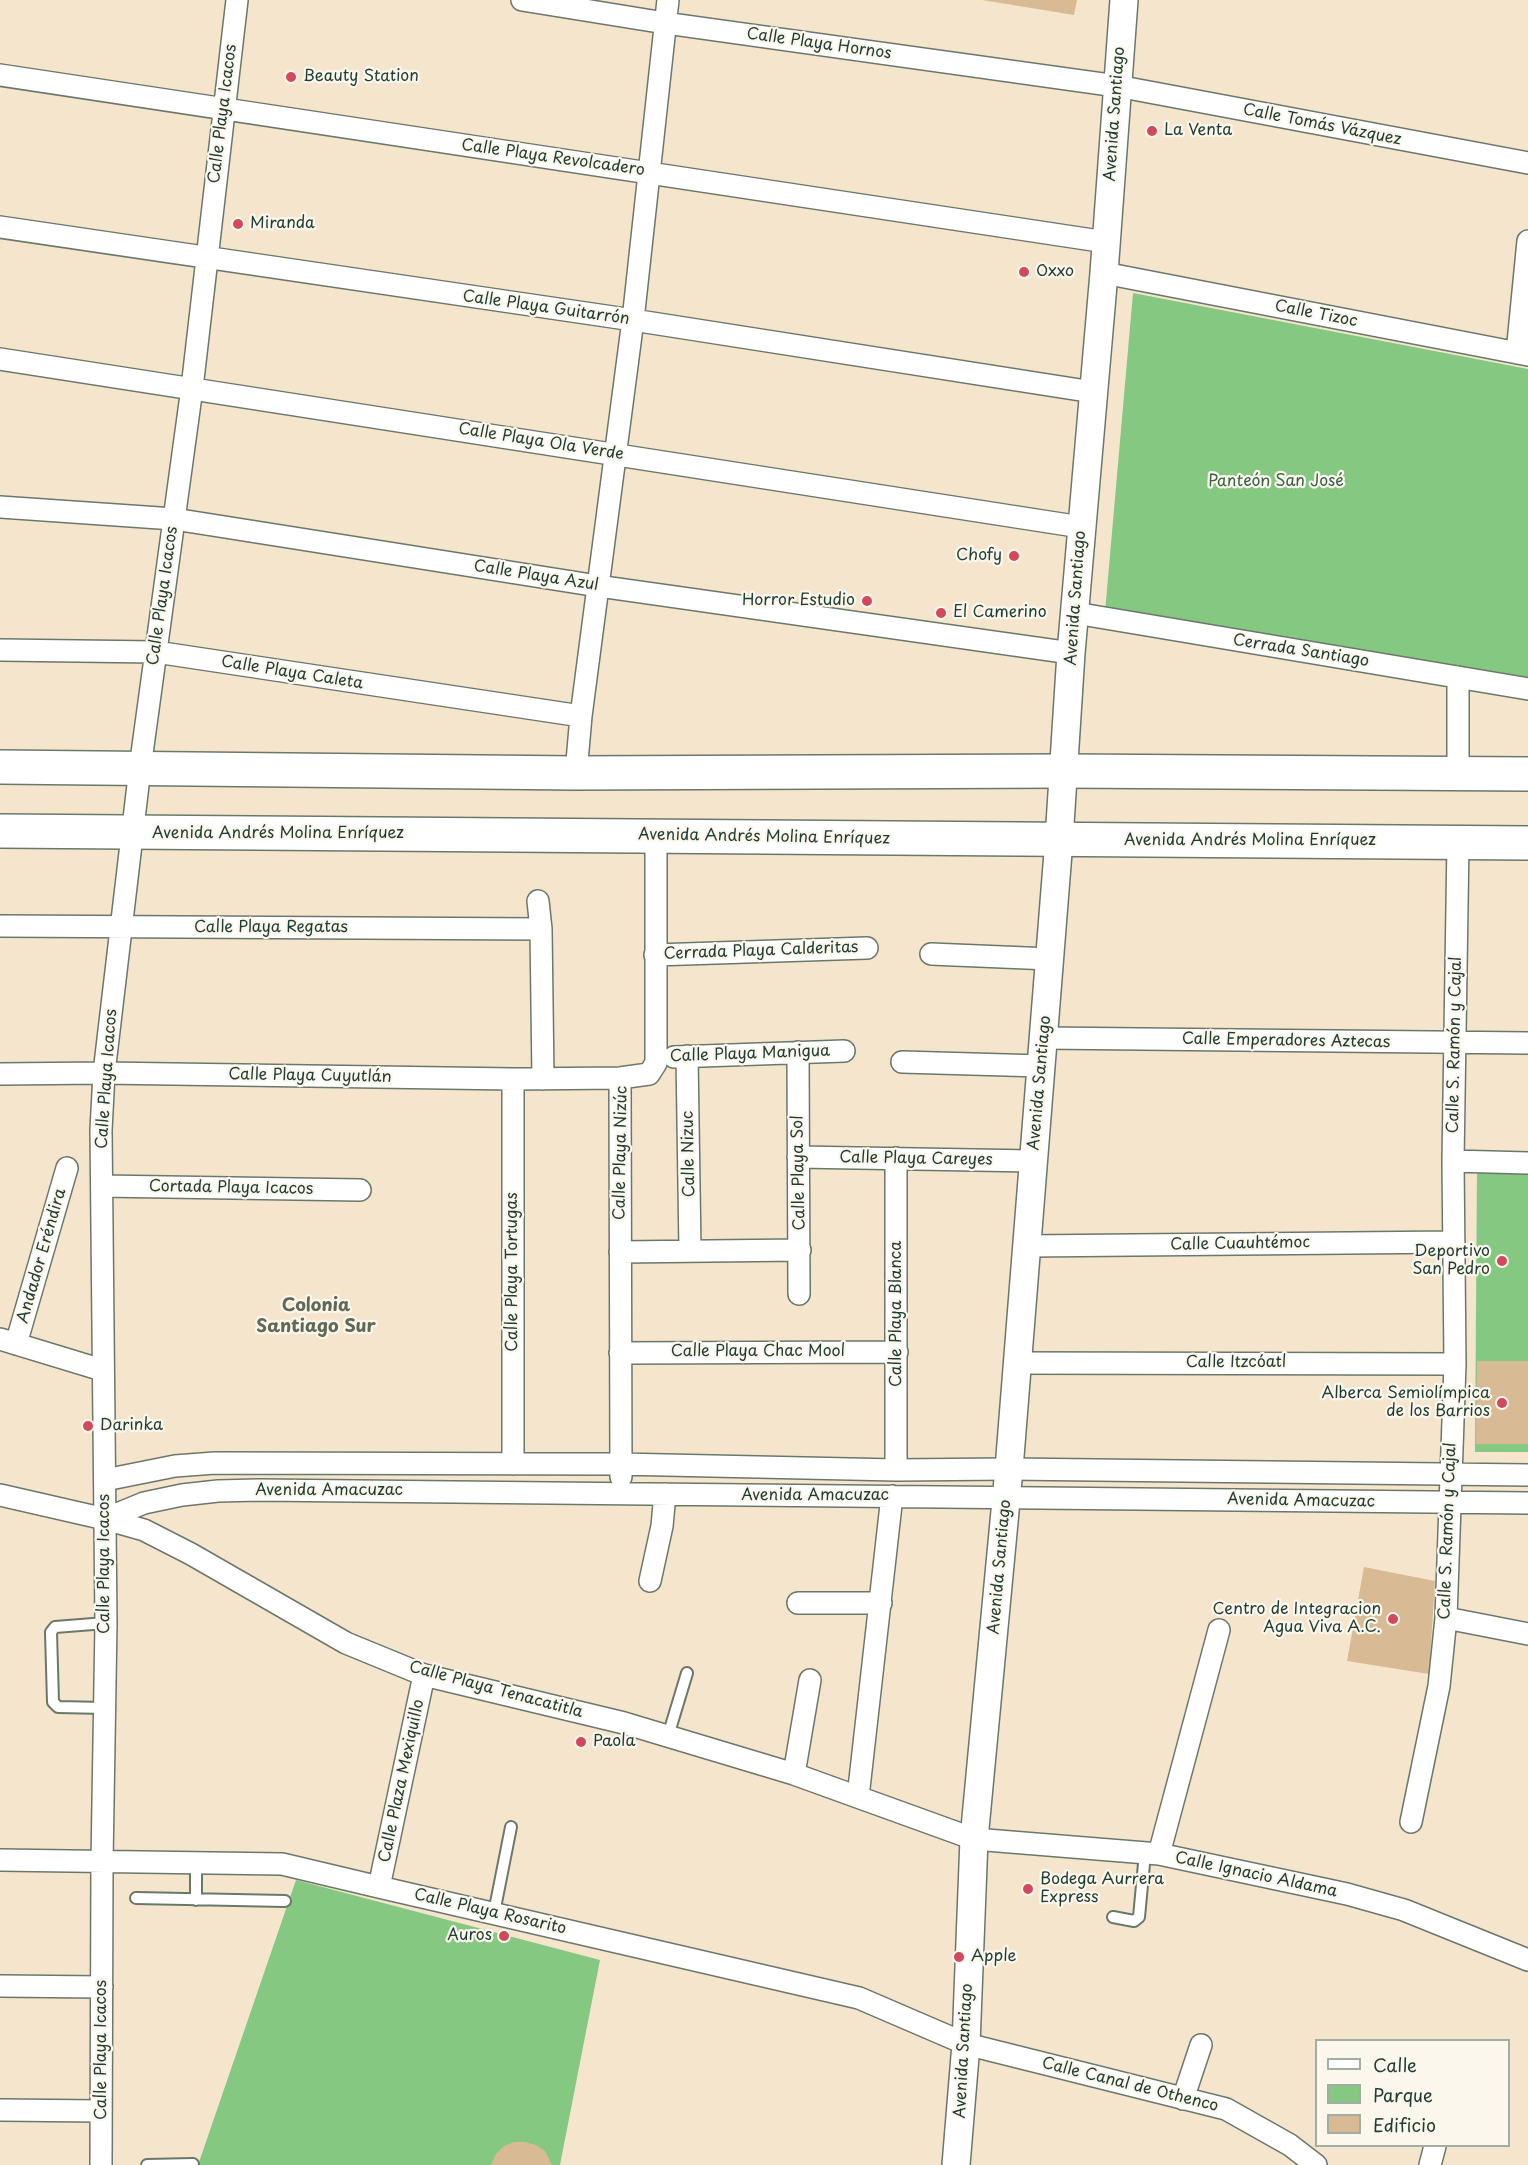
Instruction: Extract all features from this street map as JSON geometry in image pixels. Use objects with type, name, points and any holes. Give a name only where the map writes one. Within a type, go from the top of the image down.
[{"type":"main road","points":[[0,767],[576,772],[1064,771],[1528,774]]},
{"type":"main road","name":"Avenida Andrés Molina Enríquez","points":[[0,831],[1528,843]]},
{"type":"street","name":"Calle Playa Icacos","points":[[101,2165],[106,1623],[101,1130],[104,1073],[140,768],[192,387],[237,0]]},
{"type":"street","name":"Calle Playa Hornos","points":[[522,0],[665,23],[1117,86]]},
{"type":"street","points":[[576,772],[581,716],[633,320],[668,0]]},
{"type":"street","name":"Avenida Santiago","points":[[956,2165],[966,2044],[974,1839],[1009,1469],[1044,1038],[1071,653],[1104,273],[1124,0]]},
{"type":"street","name":"Calle Playa Revolcadero","points":[[0,75],[1106,242]]},
{"type":"street","name":"Calle Tomás Vázquez","points":[[1117,86],[1528,164]]},
{"type":"street","name":"Calle Playa Guitarrón","points":[[0,227],[633,320],[1093,392]]},
{"type":"street","points":[[1522,354],[1528,241]]},
{"type":"street","name":"Calle Tizoc","points":[[1104,273],[1522,354]]},
{"type":"street","name":"Calle Playa Ola Verde","points":[[0,359],[1081,526]]},
{"type":"street","name":"Calle Playa Azul","points":[[0,507],[174,519],[598,586],[1071,653]]},
{"type":"street","name":"Cerrada Santiago","points":[[1075,613],[1528,689]]},
{"type":"street","name":"Calle Playa Caleta","points":[[0,650],[156,652],[581,716]]},
{"type":"street","points":[[1458,677],[1458,773]]},
{"type":"street","points":[[656,837],[656,1058]]},
{"type":"street","name":"Calle S. Ramón y Cajal","points":[[1411,1822],[1439,1686],[1446,1618],[1455,1364],[1453,1161],[1458,842]]},
{"type":"street","points":[[538,901],[541,929],[543,1079]]},
{"type":"street","name":"Calle Playa Regatas","points":[[0,926],[541,929]]},
{"type":"street","name":"Cerrada Playa Calderitas","points":[[655,955],[867,948]]},
{"type":"street","points":[[931,954],[1050,959]]},
{"type":"street","name":"Calle Emperadores Aztecas","points":[[1044,1038],[1528,1043]]},
{"type":"street","name":"Calle Playa Manigua","points":[[656,1058],[844,1051]]},
{"type":"street","name":"Calle Playa Sol","points":[[798,1052],[799,1294]]},
{"type":"street","name":"Calle Nizuc","points":[[687,1056],[690,1251]]},
{"type":"street","name":"Calle Playa Nizúc","points":[[621,1494],[620,1078],[649,1074],[656,1063],[656,1058]]},
{"type":"street","points":[[902,1062],[1041,1066]]},
{"type":"street","name":"Calle Playa Cuyutlán","points":[[0,1074],[620,1078]]},
{"type":"street","name":"Calle Playa Tortugas","points":[[513,1079],[513,1464]]},
{"type":"street","name":"Calle Playa Careyes","points":[[798,1157],[1034,1161]]},
{"type":"street","name":"Calle Playa Blanca","points":[[896,1158],[896,1470]]},
{"type":"street","points":[[1453,1161],[1528,1162]]},
{"type":"street","name":"Andador Eréndira","points":[[8,1342],[67,1168]]},
{"type":"street","name":"Cortada Playa Icacos","points":[[102,1186],[360,1190]]},
{"type":"street","name":"Calle Cuauhtémoc","points":[[1027,1246],[1454,1242]]},
{"type":"street","points":[[620,1252],[800,1250]]},
{"type":"street","points":[[8,1342],[102,1370]]},
{"type":"street","name":"Calle Playa Chac Mool","points":[[620,1353],[897,1352]]},
{"type":"street","name":"Calle Itzcóatl","points":[[1017,1363],[1455,1364]]},
{"type":"street","name":"Avenida Amacuzac","points":[[105,1480],[175,1467],[215,1463],[620,1464],[896,1470],[1528,1474]]},
{"type":"street","name":"Avenida Amacuzac","points":[[105,1519],[144,1503],[182,1495],[218,1491],[1528,1503]]},
{"type":"street","points":[[650,1581],[663,1526],[665,1494]]},
{"type":"street","name":"Calle Playa Tenacatitla","points":[[0,1495],[144,1530],[191,1554],[346,1642],[424,1675],[624,1723],[668,1736],[794,1774],[974,1839]]},
{"type":"street","points":[[858,1797],[892,1496]]},
{"type":"street","points":[[798,1603],[881,1603]]},
{"type":"street","points":[[1446,1618],[1528,1634]]},
{"type":"street","points":[[1152,1854],[1219,1630]]},
{"type":"street","name":"Calle Plaza Mexiquillo","points":[[379,1887],[424,1675]]},
{"type":"street","points":[[794,1774],[810,1680]]},
{"type":"street","name":"Calle Ignacio Aldama","points":[[974,1839],[1152,1854],[1347,1894],[1404,1910],[1528,1960]]},
{"type":"street","name":"Calle Playa Rosarito","points":[[0,1860],[282,1864],[859,1998],[966,2044]]},
{"type":"street","points":[[0,1986],[102,1987]]},
{"type":"street","name":"Calle Canal de Othenco","points":[[966,2044],[1226,2109],[1290,2145],[1316,2165]]},
{"type":"street","points":[[1183,2099],[1201,2045]]},
{"type":"street","points":[[0,2110],[101,2111]]},
{"type":"street","points":[[1430,2165],[1434,2147]]},
{"type":"lane","points":[[105,1708],[58,1707],[53,1702],[51,1632],[55,1627],[106,1623]]},
{"type":"lane","points":[[668,1736],[687,1673]]},
{"type":"lane","points":[[494,1913],[510,1827]]},
{"type":"lane","points":[[1113,1917],[1134,1921],[1138,1917],[1152,1854]]},
{"type":"lane","points":[[196,1863],[196,1900]]},
{"type":"lane","points":[[136,1898],[285,1901]]},
{"type":"lane","points":[[147,2165],[193,2164]]},
{"type":"green space","name":"Panteón San José","points":[[1133,293],[1528,369],[1528,685],[1105,612]]},
{"type":"green space","name":"Deportivo San Pedro","points":[[1477,1168],[1528,1169],[1528,1452],[1475,1452]]},
{"type":"green space","points":[[296,1880],[600,1960],[560,2165],[198,2165]]},
{"type":"building","points":[[982,0],[1077,0],[1074,15]]},
{"type":"building","name":"Alberca Semiolímpica de los Barrios","points":[[1477,1361],[1528,1361],[1528,1444],[1476,1444]]},
{"type":"building","name":"Centro de Integracion Agua Viva A.C.","points":[[1364,1567],[1435,1581],[1429,1674],[1347,1661]]},
{"type":"building","points":[[514,2142],[536,2145],[545,2151],[552,2165],[491,2165],[496,2154],[504,2146]]},
{"type":"place","name":"Beauty Station","points":[[291,77]]},
{"type":"place","name":"La Venta","points":[[1152,131]]},
{"type":"place","name":"Miranda","points":[[238,224]]},
{"type":"place","name":"Oxxo","points":[[1024,272]]},
{"type":"place","name":"Chofy","points":[[1014,556]]},
{"type":"place","name":"Horror Estudio","points":[[867,601]]},
{"type":"place","name":"El Camerino","points":[[941,613]]},
{"type":"place","name":"Deportivo San Pedro","points":[[1502,1261]]},
{"type":"place","name":"Alberca Semiolímpica de los Barrios","points":[[1502,1403]]},
{"type":"place","name":"Darinka","points":[[88,1426]]},
{"type":"place","name":"Centro de Integracion Agua Viva A.C.","points":[[1393,1619]]},
{"type":"place","name":"Paola","points":[[581,1742]]},
{"type":"place","name":"Bodega Aurrera Express","points":[[1028,1889]]},
{"type":"place","name":"Auros","points":[[504,1936]]},
{"type":"place","name":"Apple","points":[[959,1957]]},
{"type":"district","name":"Colonia Santiago Sur","points":[[316,1316]]}]
